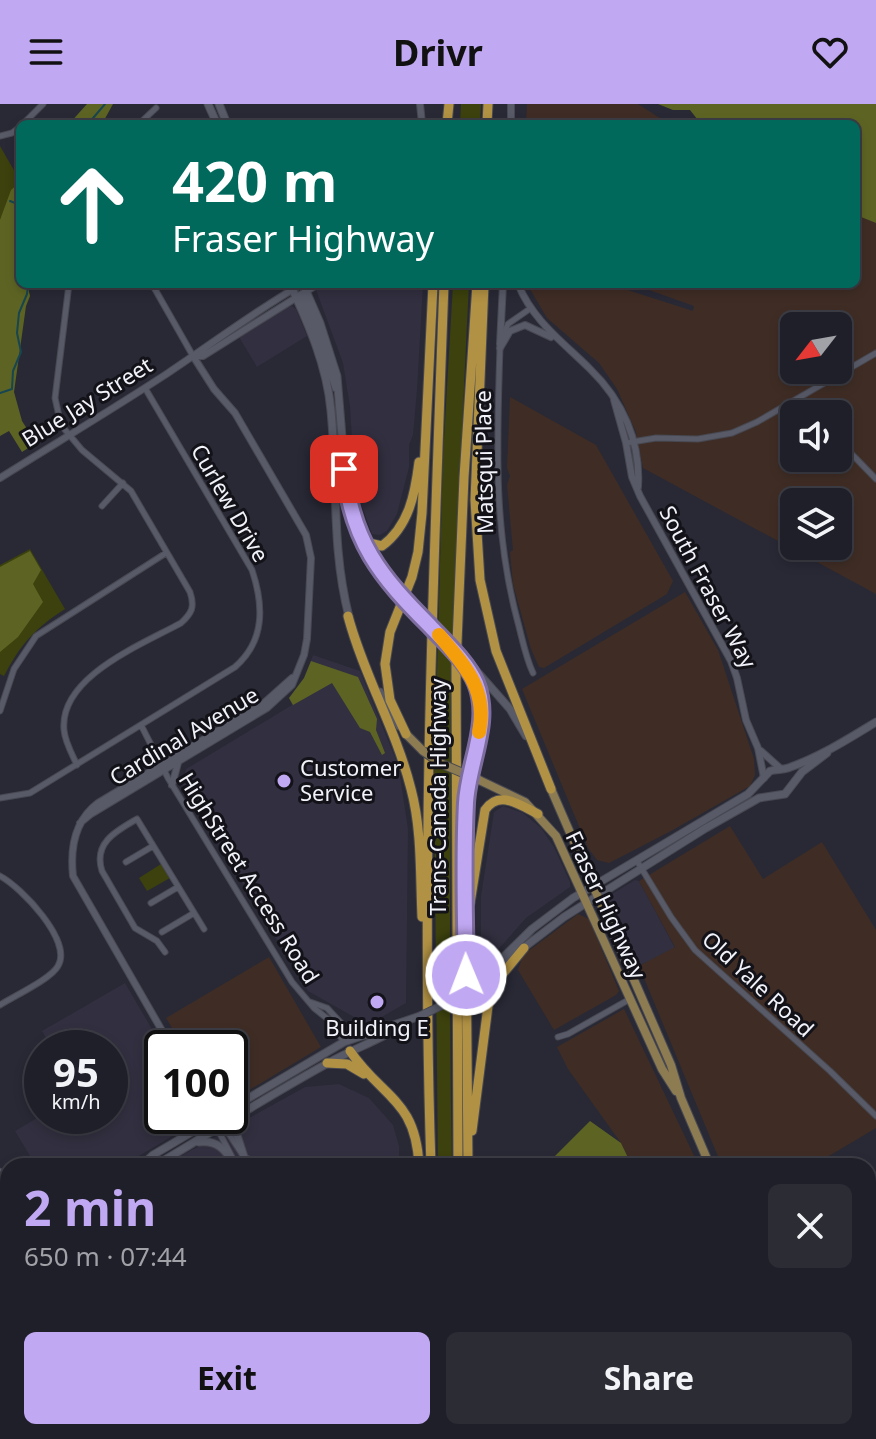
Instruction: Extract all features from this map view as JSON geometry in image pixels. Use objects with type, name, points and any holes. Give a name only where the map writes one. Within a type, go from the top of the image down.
[{"type":"highway","points":[[406,734],[390,700],[385,664],[390,632],[416,565],[422,513],[433,288]]},
{"type":"highway","name":"Trans-Canada Highway","points":[[431,1158],[427,1044],[429,704],[444,288]]},
{"type":"highway","name":"Trans-Canada Highway","points":[[458,1158],[456,666],[477,288]]},
{"type":"highway","points":[[484,288],[475,500],[480,580],[496,651],[551,789]]},
{"type":"highway","points":[[347,494],[366,539],[377,546],[386,543],[399,528],[411,504],[427,403]]},
{"type":"highway","points":[[348,616],[358,653],[395,741],[411,789],[417,826],[427,1044]]},
{"type":"highway","points":[[437,634],[472,670],[481,711],[466,798],[468,1158]]},
{"type":"highway","points":[[466,943],[485,810],[497,799],[508,800],[538,814]]},
{"type":"highway","points":[[469,1158],[488,1006],[500,977],[524,948]]},
{"type":"highway","points":[[351,1046],[371,1078]]},
{"type":"highway","points":[[327,1063],[347,1064],[371,1078],[399,1102],[416,1139],[418,1158]]},
{"type":"main road","points":[[299,289],[329,346],[340,398],[347,494],[353,518],[365,547],[394,591],[437,634]]},
{"type":"main road","name":"Fraser Highway","points":[[299,289],[317,344],[331,411],[335,535],[348,616],[388,711],[406,734],[433,758],[525,802],[556,836],[662,1069],[681,1098]]},
{"type":"main road","name":"Fraser Highway","points":[[472,670],[510,709],[551,789],[671,1065],[681,1098],[707,1158]]},
{"type":"main road","points":[[480,980],[532,929],[582,892],[745,805],[760,798],[781,796],[802,772],[876,722]]},
{"type":"main road","points":[[248,1099],[351,1046],[370,1043],[449,1002],[639,864],[740,799],[770,771],[782,770],[832,749]]},
{"type":"main road","points":[[782,770],[790,777],[791,786]]},
{"type":"main road","points":[[763,779],[765,791],[772,796]]},
{"type":"main road","points":[[244,1157],[235,1129],[238,1119],[249,1109],[327,1063],[351,1046],[354,1037],[407,1022]]},
{"type":"main road","points":[[150,1158],[187,1134]]},
{"type":"main road","points":[[168,1158],[207,1134]]},
{"type":"main road","points":[[190,1145],[203,1141],[215,1143],[222,1146],[229,1158]]},
{"type":"street","points":[[28,120],[43,104]]},
{"type":"street","points":[[143,120],[156,108]]},
{"type":"street","points":[[69,288],[55,398],[61,425],[68,436],[131,491],[194,604],[191,614],[181,623],[90,676],[69,700],[64,729],[77,765]]},
{"type":"street","name":"Cardinal Avenue","points":[[154,288],[214,389],[235,413],[306,535],[311,558],[307,639],[292,685],[267,708],[178,763],[163,767]]},
{"type":"street","points":[[500,348],[503,288]]},
{"type":"street","name":"South Fraser Way","points":[[520,288],[531,308],[599,379],[621,407],[639,476],[638,488],[649,515],[731,661],[746,720],[758,748],[763,779]]},
{"type":"street","name":"Blue Jay Street","points":[[0,478],[193,356],[203,356],[299,289]]},
{"type":"street","points":[[500,348],[508,324],[531,308]]},
{"type":"street","points":[[500,348],[510,331],[525,325],[545,333],[566,348]]},
{"type":"street","name":"Matsqui Place","points":[[500,348],[499,528],[510,593],[533,673]]},
{"type":"street","points":[[630,442],[656,438],[698,439],[732,433],[876,353]]},
{"type":"street","name":"Curlew Drive","points":[[0,798],[30,793],[77,765],[235,667],[247,657],[255,644],[261,620],[252,570],[145,388]]},
{"type":"street","points":[[852,454],[876,479]]},
{"type":"street","points":[[102,506],[123,483]]},
{"type":"street","points":[[0,711],[14,669],[36,636],[166,553]]},
{"type":"street","name":"Cardinal Avenue","points":[[163,1030],[73,876],[71,856],[74,836],[80,823],[91,814],[280,692],[297,672]]},
{"type":"street","points":[[141,725],[163,767]]},
{"type":"street","name":"South Fraser Way","points":[[758,748],[782,770]]},
{"type":"street","points":[[172,785],[178,763]]},
{"type":"street","name":"HighStreet Access Road","points":[[163,767],[292,982],[351,1046]]},
{"type":"street","points":[[165,952],[157,941],[135,928],[99,861],[105,841],[137,819],[204,929]]},
{"type":"street","points":[[126,862],[153,846]]},
{"type":"street","name":"Old Yale Road","points":[[639,864],[695,950],[876,1116]]},
{"type":"street","points":[[0,876],[11,881],[31,900],[58,943],[62,957],[55,971],[0,1005]]},
{"type":"street","points":[[151,903],[178,887]]},
{"type":"street","points":[[162,932],[194,913]]},
{"type":"street","points":[[558,1037],[630,999]]},
{"type":"street","name":"HighStreet Access Road","points":[[309,1002],[327,1008],[354,1037]]},
{"type":"street","points":[[223,1134],[232,1158]]},
{"type":"street","points":[[226,1134],[244,1157]]},
{"type":"shaded area","points":[[527,104],[638,104],[667,120],[526,120]]},
{"type":"shaded area","points":[[860,217],[876,223],[876,594],[813,560],[852,560],[852,488],[780,488],[780,542],[643,468],[636,432],[617,389],[599,363],[547,318],[529,288],[621,288],[693,311],[694,306],[643,288],[860,288]]},
{"type":"shaded area","points":[[423,288],[409,467],[397,514],[387,531],[380,535],[372,534],[359,498],[343,363],[316,290]]},
{"type":"shaded area","points":[[292,306],[307,336],[257,367],[239,337]]},
{"type":"shaded area","points":[[510,397],[596,445],[673,581],[667,594],[544,668],[539,667],[531,649],[513,584],[507,485],[510,476],[507,468]]},
{"type":"shaded area","points":[[685,592],[718,650],[754,759],[755,775],[750,786],[671,831],[609,863],[597,860],[588,848],[522,689]]},
{"type":"shaded area","points":[[313,655],[360,671],[398,765],[408,829],[406,1003],[368,1025],[308,991],[182,784],[186,769],[292,705],[289,698],[304,678]]},
{"type":"shaded area","points":[[503,806],[523,813],[541,828],[554,847],[570,887],[526,918],[481,969],[481,896],[494,812]]},
{"type":"shaded area","points":[[730,826],[763,879],[822,842],[876,930],[876,1128],[825,1158],[719,1158],[639,966],[675,947],[639,881]]},
{"type":"shaded area","points":[[635,880],[639,881],[675,948],[639,966],[610,902],[612,894]]},
{"type":"shaded area","points":[[578,914],[589,919],[619,991],[554,1030],[518,970],[523,955]]},
{"type":"shaded area","points":[[269,957],[321,1047],[248,1091],[248,1030],[173,1030],[166,1018]]},
{"type":"shaded area","points":[[125,983],[152,1030],[144,1030],[144,1134],[176,1134],[135,1158],[31,1158],[15,1131],[24,1126],[24,1134],[128,1134],[128,1030],[44,1030]]},
{"type":"shaded area","points":[[624,1009],[695,1158],[628,1158],[621,1143],[568,1069],[557,1047]]},
{"type":"shaded area","points":[[339,1084],[369,1098],[393,1125],[399,1158],[177,1158],[221,1134],[248,1134],[248,1119],[305,1087]]},
{"type":"green space","points":[[87,104],[113,104],[104,120],[73,120]]},
{"type":"green space","points":[[461,104],[481,104],[480,120],[460,120]]},
{"type":"green space","points":[[658,104],[876,104],[876,223],[860,217],[860,120],[698,120],[690,110],[673,110]]},
{"type":"green space","points":[[0,146],[16,172],[16,280],[0,261]]},
{"type":"green space","points":[[16,186],[16,288],[28,288],[30,296],[14,392],[22,421],[36,443],[22,452],[9,431],[0,436],[0,220],[11,190]]},
{"type":"green space","points":[[453,288],[469,288],[453,725],[450,945],[452,1158],[438,1158],[434,780],[443,457]]},
{"type":"green space","points":[[30,549],[65,609],[29,638],[4,676],[0,674],[0,565]]},
{"type":"green space","points":[[30,551],[41,570],[33,584],[43,602],[18,637],[0,652],[0,567]]},
{"type":"green space","points":[[311,661],[358,677],[377,719],[376,730],[385,753],[382,755],[370,732],[360,728],[332,683],[293,705],[289,698],[304,678]]},
{"type":"green space","points":[[161,864],[170,878],[147,891],[139,878]]},
{"type":"green space","points":[[590,1121],[621,1143],[628,1158],[553,1158]]},
{"type":"waterway","points":[[91,120],[105,104]]},
{"type":"waterway","points":[[10,201],[16,203]]},
{"type":"waterway","points":[[0,393],[12,389],[13,371],[21,352],[17,333],[19,313],[28,288]]},
{"type":"slow traffic","points":[[439,635],[475,682],[480,696],[479,732]]},
{"type":"place","name":"Customer Service","points":[[284,781]]},
{"type":"place","name":"Building E","points":[[377,1002]]},
{"type":"route","points":[[344,469],[353,518],[373,561],[394,591],[471,673],[480,696],[481,724],[466,798],[466,975]]}]
